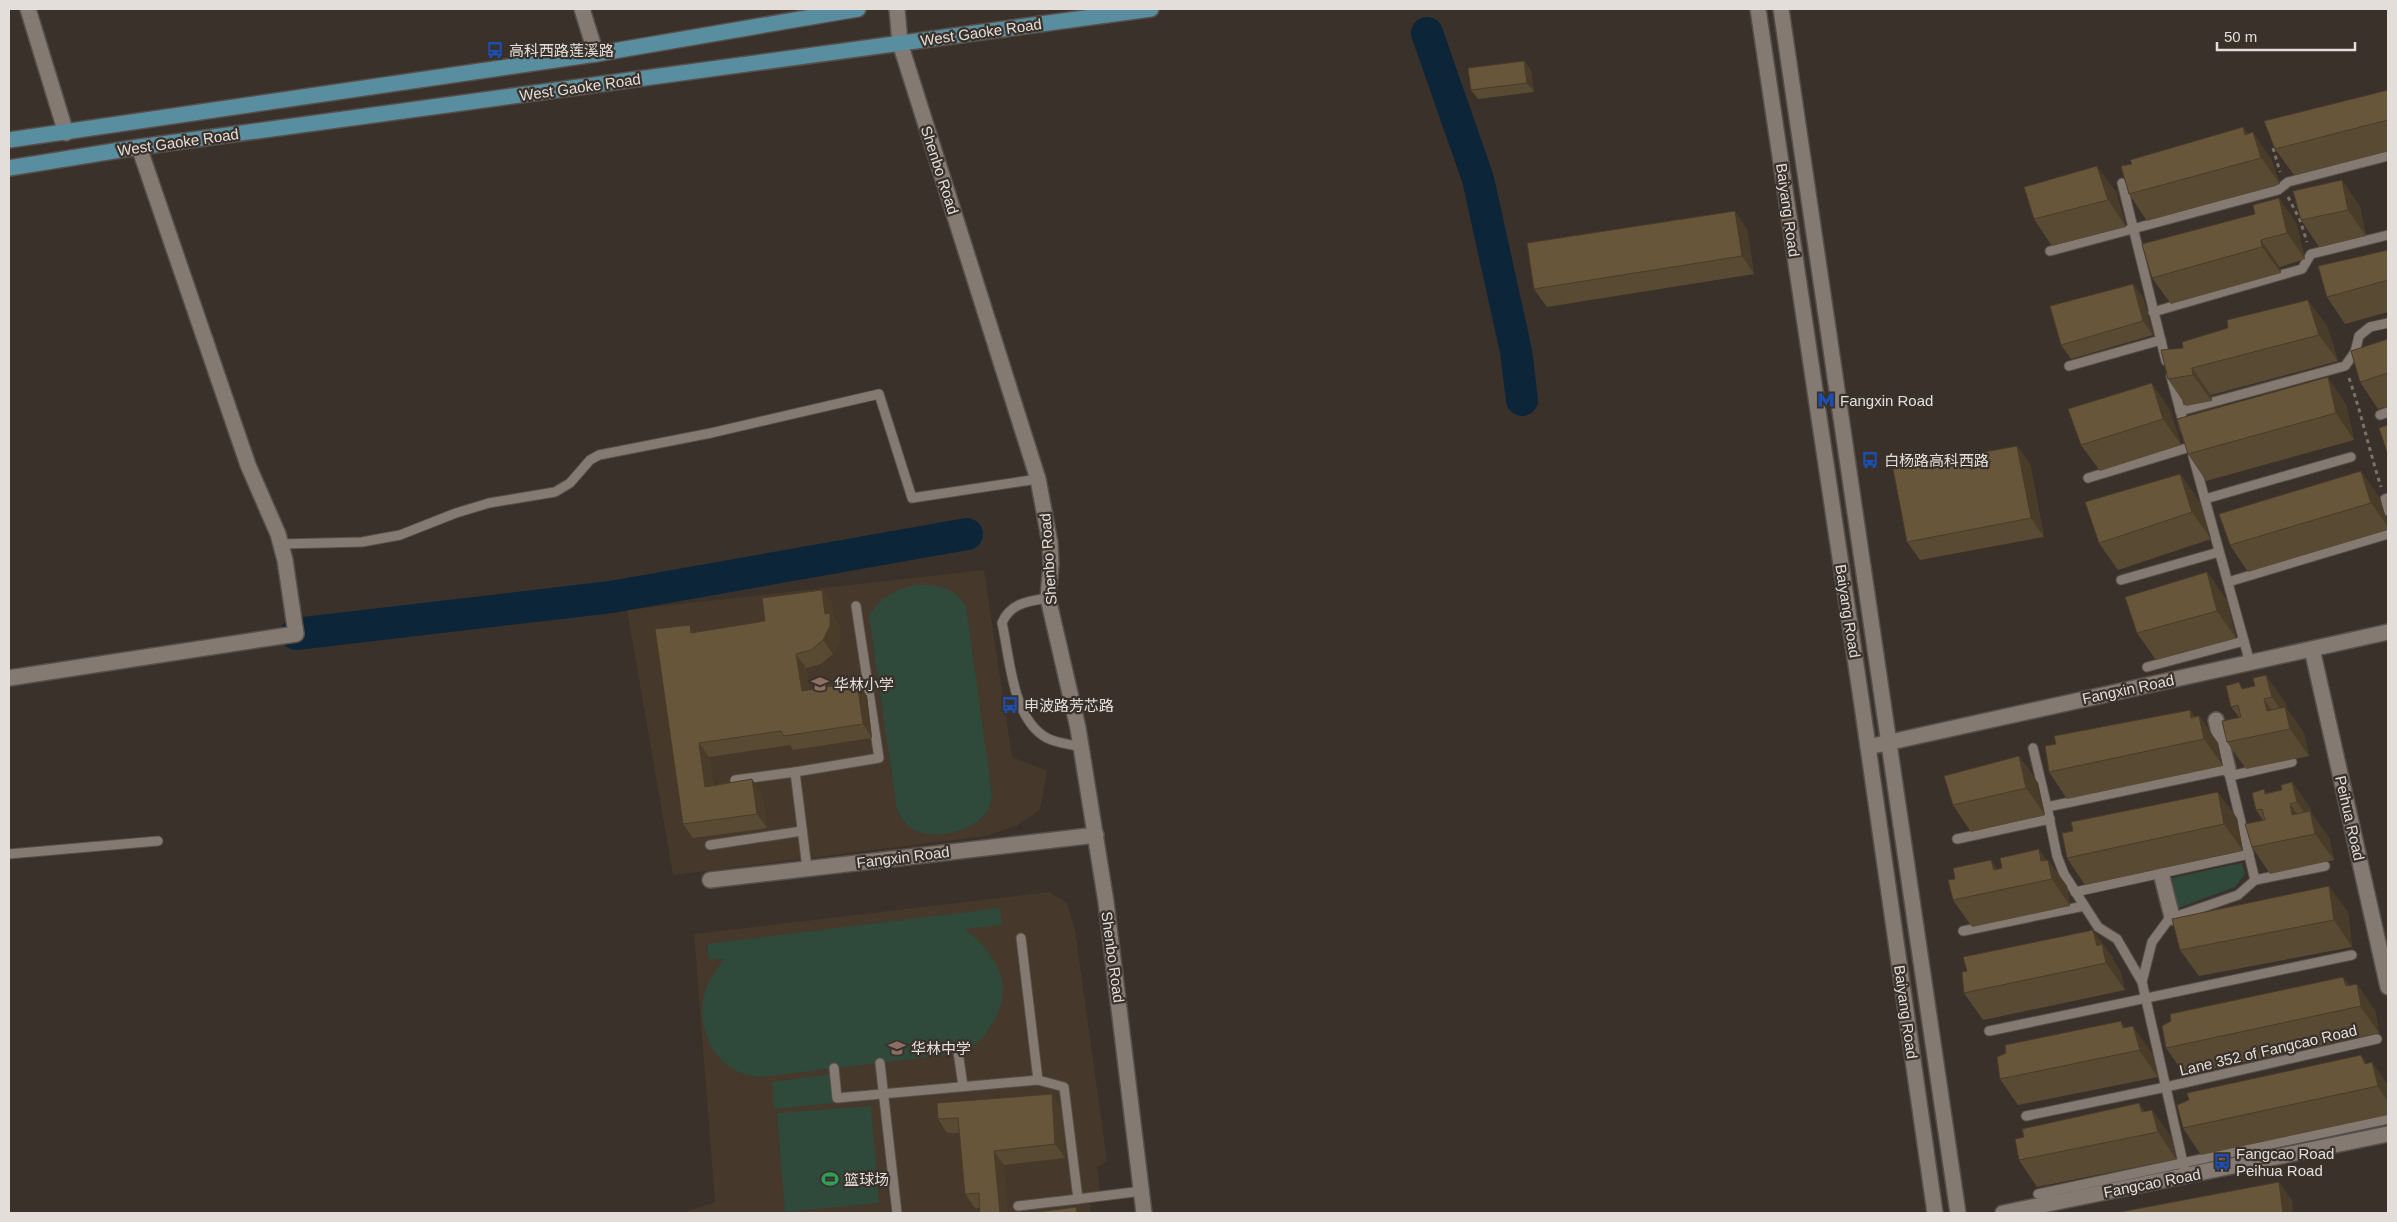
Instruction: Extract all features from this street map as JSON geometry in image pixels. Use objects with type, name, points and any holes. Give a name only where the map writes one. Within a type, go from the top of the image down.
[{"type":"main road","name":"West Gaoke Road","points":[[9,140],[596,54],[858,9]]},
{"type":"main road","name":"West Gaoke Road","points":[[9,168],[139,147],[1151,9]]},
{"type":"street","points":[[28,9],[66,133]]},
{"type":"street","points":[[582,9],[596,54]]},
{"type":"street","name":"Shenbo Road","points":[[897,9],[900,42],[1038,479],[1050,543],[1051,564],[1048,598],[1081,747],[1096,834],[1122,1027],[1144,1213]]},
{"type":"street","name":"Baiyang Road","points":[[1758,9],[1936,1213]]},
{"type":"street","name":"Baiyang Road","points":[[1782,9],[1958,1213]]},
{"type":"street","points":[[9,678],[296,634],[282,544],[248,465],[139,147]]},
{"type":"street","name":"Fangxin Road","points":[[1868,747],[2388,632]]},
{"type":"street","name":"Peihua Road","points":[[2312,649],[2388,987]]},
{"type":"street","points":[[2216,720],[2229,772]]},
{"type":"street","name":"Fangxin Road","points":[[710,880],[1096,834]]},
{"type":"street","points":[[2161,873],[2172,917]]},
{"type":"street","name":"Fangcao Road","points":[[2003,1213],[2184,1170],[2388,1134]]},
{"type":"lane","points":[[2050,251],[2278,190],[2286,183],[2388,156]]},
{"type":"lane","points":[[2122,182],[2160,340],[2250,663]]},
{"type":"lane","points":[[2153,312],[2302,269],[2311,254],[2388,235]]},
{"type":"lane","points":[[2180,411],[2344,366],[2356,352],[2359,336],[2370,326],[2388,323]]},
{"type":"lane","points":[[2069,366],[2160,340]]},
{"type":"lane","points":[[282,544],[382,540],[489,503],[555,492],[570,483],[590,460],[599,455],[720,431],[879,394],[912,498],[1038,479]]},
{"type":"lane","points":[[2088,478],[2190,447]]},
{"type":"lane","points":[[2204,498],[2351,456]]},
{"type":"lane","points":[[2386,499],[2388,511]]},
{"type":"lane","points":[[2228,582],[2388,534]]},
{"type":"lane","points":[[2120,580],[2219,552]]},
{"type":"lane","points":[[1048,598],[1014,606],[1006,614],[1002,623],[1019,704],[1029,724],[1038,733],[1049,740],[1081,747]]},
{"type":"lane","points":[[735,780],[879,758],[856,606]]},
{"type":"lane","points":[[2147,666],[2244,641]]},
{"type":"lane","name":"Lane 352 of Fangcao Road","points":[[2033,748],[2057,856],[2064,874],[2098,927],[2117,939],[2142,982],[2184,1170]]},
{"type":"lane","points":[[2047,806],[2292,762]]},
{"type":"lane","points":[[795,772],[807,868]]},
{"type":"lane","points":[[2229,772],[2255,880]]},
{"type":"lane","points":[[1957,839],[2050,819]]},
{"type":"lane","points":[[710,845],[802,831]]},
{"type":"lane","points":[[9,854],[158,841]]},
{"type":"lane","points":[[2075,892],[2249,854]]},
{"type":"lane","points":[[2172,917],[2238,895],[2255,880],[2325,866]]},
{"type":"lane","points":[[1963,931],[2084,906]]},
{"type":"lane","name":"Lane 352 of Fangcao Road","points":[[2142,982],[2152,942],[2172,917]]},
{"type":"lane","points":[[1021,938],[1038,1080]]},
{"type":"lane","points":[[1989,1031],[2352,955]]},
{"type":"lane","name":"Lane 352 of Fangcao Road","points":[[2026,1116],[2166,1087],[2377,1039]]},
{"type":"lane","points":[[958,1052],[963,1086]]},
{"type":"lane","points":[[880,1063],[897,1213]]},
{"type":"lane","points":[[834,1068],[836,1098],[1038,1080],[1064,1087],[1078,1199]]},
{"type":"lane","points":[[2038,1194],[2184,1170],[2388,1119]]},
{"type":"lane","points":[[1018,1206],[1142,1191]]},
{"type":"path","points":[[2273,148],[2286,183],[2288,197],[2300,220],[2311,254]]},
{"type":"path","points":[[2344,366],[2364,420],[2367,444],[2386,499]]},
{"type":"shaded area","name":"华林小学","points":[[984,570],[1012,757],[1047,771],[1040,810],[1018,825],[986,836],[673,875],[627,610]]},
{"type":"shaded area","name":"华林中学","points":[[1049,892],[1067,903],[1075,930],[1107,1161],[1097,1167],[1101,1195],[1090,1199],[1091,1213],[682,1213],[715,1202],[694,934]]},
{"type":"green space","points":[[915,585],[938,586],[950,590],[966,606],[992,795],[988,810],[974,824],[944,834],[923,833],[914,830],[906,824],[897,810],[869,616],[873,609],[888,595]]},
{"type":"green space","points":[[2242,863],[2245,874],[2235,887],[2178,908],[2172,878]]},
{"type":"green space","points":[[1000,908],[1002,925],[965,929],[976,938],[993,958],[1002,981],[1003,993],[1000,1006],[991,1026],[981,1039],[968,1048],[954,1054],[759,1077],[733,1069],[716,1054],[710,1044],[703,1023],[703,1000],[710,981],[724,959],[709,960],[707,944]]},
{"type":"green space","points":[[831,1074],[834,1103],[774,1109],[772,1082]]},
{"type":"green space","name":"篮球场","points":[[871,1106],[879,1203],[785,1212],[777,1113]]},
{"type":"building","points":[[1524,61],[1527,83],[1471,90],[1468,68]]},
{"type":"building","points":[[2388,90],[2388,120],[2275,149],[2264,121]]},
{"type":"building","points":[[2243,127],[2245,135],[2253,132],[2261,158],[2129,194],[2121,166],[2132,164],[2130,160]]},
{"type":"building","points":[[2097,166],[2108,200],[2034,219],[2024,187]]},
{"type":"building","points":[[2342,180],[2348,210],[2301,220],[2293,191]]},
{"type":"building","points":[[2279,198],[2287,233],[2261,240],[2262,247],[2152,278],[2142,244],[2255,214],[2253,205]]},
{"type":"building","points":[[1735,211],[1742,256],[1534,289],[1527,243]]},
{"type":"building","points":[[2388,250],[2388,280],[2327,297],[2318,266]]},
{"type":"building","points":[[2133,284],[2143,321],[2061,345],[2050,306]]},
{"type":"building","points":[[2308,300],[2319,335],[2192,368],[2193,375],[2168,379],[2161,350],[2183,348],[2182,342],[2228,328],[2227,320]]},
{"type":"building","points":[[2388,339],[2388,373],[2360,382],[2351,351]]},
{"type":"building","points":[[2328,377],[2336,413],[2188,454],[2177,419]]},
{"type":"building","points":[[2152,383],[2163,419],[2081,445],[2068,409]]},
{"type":"building","points":[[2388,425],[2388,455],[2379,428]]},
{"type":"building","points":[[2017,446],[2031,518],[1907,542],[1893,469]]},
{"type":"building","points":[[2361,471],[2371,503],[2230,545],[2219,514]]},
{"type":"building","points":[[2180,474],[2192,512],[2099,543],[2085,502]]},
{"type":"building","points":[[2207,572],[2217,611],[2137,633],[2125,597]]},
{"type":"building","points":[[822,590],[825,614],[830,613],[830,626],[823,640],[811,650],[796,654],[802,691],[857,682],[863,724],[784,736],[781,731],[699,743],[705,787],[752,779],[757,814],[683,824],[655,629],[690,625],[691,633],[765,621],[762,598]]},
{"type":"building","points":[[2266,675],[2272,697],[2264,699],[2267,711],[2285,707],[2290,729],[2227,742],[2222,721],[2241,717],[2238,705],[2231,707],[2226,686],[2239,682],[2242,689],[2255,686],[2253,678]]},
{"type":"building","points":[[2190,710],[2191,718],[2199,716],[2204,739],[2049,772],[2045,746],[2056,744],[2054,736]]},
{"type":"building","points":[[2019,756],[2026,788],[1953,805],[1944,776]]},
{"type":"building","points":[[2292,782],[2297,802],[2290,804],[2292,815],[2310,811],[2315,834],[2252,847],[2245,824],[2265,820],[2262,809],[2256,810],[2252,793],[2264,789],[2265,794],[2282,790],[2281,785]]},
{"type":"building","points":[[2218,792],[2224,824],[2067,858],[2062,833],[2073,831],[2071,822]]},
{"type":"building","points":[[2039,849],[2041,861],[2048,860],[2052,879],[1953,900],[1948,880],[1955,879],[1953,868],[1991,860],[1994,870],[2002,868],[2000,858]]},
{"type":"building","points":[[2329,886],[2334,920],[2180,950],[2172,919]]},
{"type":"building","points":[[2093,930],[2097,946],[2102,944],[2106,963],[1964,993],[1962,972],[1967,971],[1963,957]]},
{"type":"building","points":[[2343,977],[2346,986],[2357,984],[2361,1006],[2166,1048],[2162,1026],[2171,1021],[2170,1014]]},
{"type":"building","points":[[2121,1021],[2123,1028],[2133,1026],[2140,1050],[2000,1079],[1997,1057],[2006,1053],[2005,1045]]},
{"type":"building","points":[[2361,1055],[2365,1064],[2372,1062],[2378,1086],[2183,1128],[2177,1105],[2189,1100],[2187,1093]]},
{"type":"building","points":[[1052,1094],[1055,1144],[994,1151],[1000,1213],[980,1213],[979,1193],[965,1194],[958,1118],[938,1119],[937,1103]]},
{"type":"building","points":[[2139,1103],[2142,1112],[2152,1110],[2158,1132],[2019,1160],[2015,1139],[2024,1137],[2022,1129]]},
{"type":"building","points":[[2279,1182],[2283,1213],[2115,1213]]},
{"type":"building","points":[[1076,1207],[1077,1213],[1030,1213]]},
{"type":"waterway","points":[[1427,33],[1478,179],[1516,351],[1522,400]]},
{"type":"waterway","points":[[296,634],[611,597],[967,534]]},
{"type":"place","name":"高科西路莲溪路","points":[[495,50]]},
{"type":"place","name":"Fangxin Road","points":[[1826,400]]},
{"type":"place","name":"白杨路高科西路","points":[[1870,460]]},
{"type":"place","name":"华林小学","points":[[820,684]]},
{"type":"place","name":"申波路芳芯路","points":[[1010,705]]},
{"type":"place","name":"华林中学","points":[[897,1048]]},
{"type":"place","name":"Fangcao Road Peihua Road","points":[[2222,1162]]},
{"type":"place","name":"篮球场","points":[[830,1179]]}]
